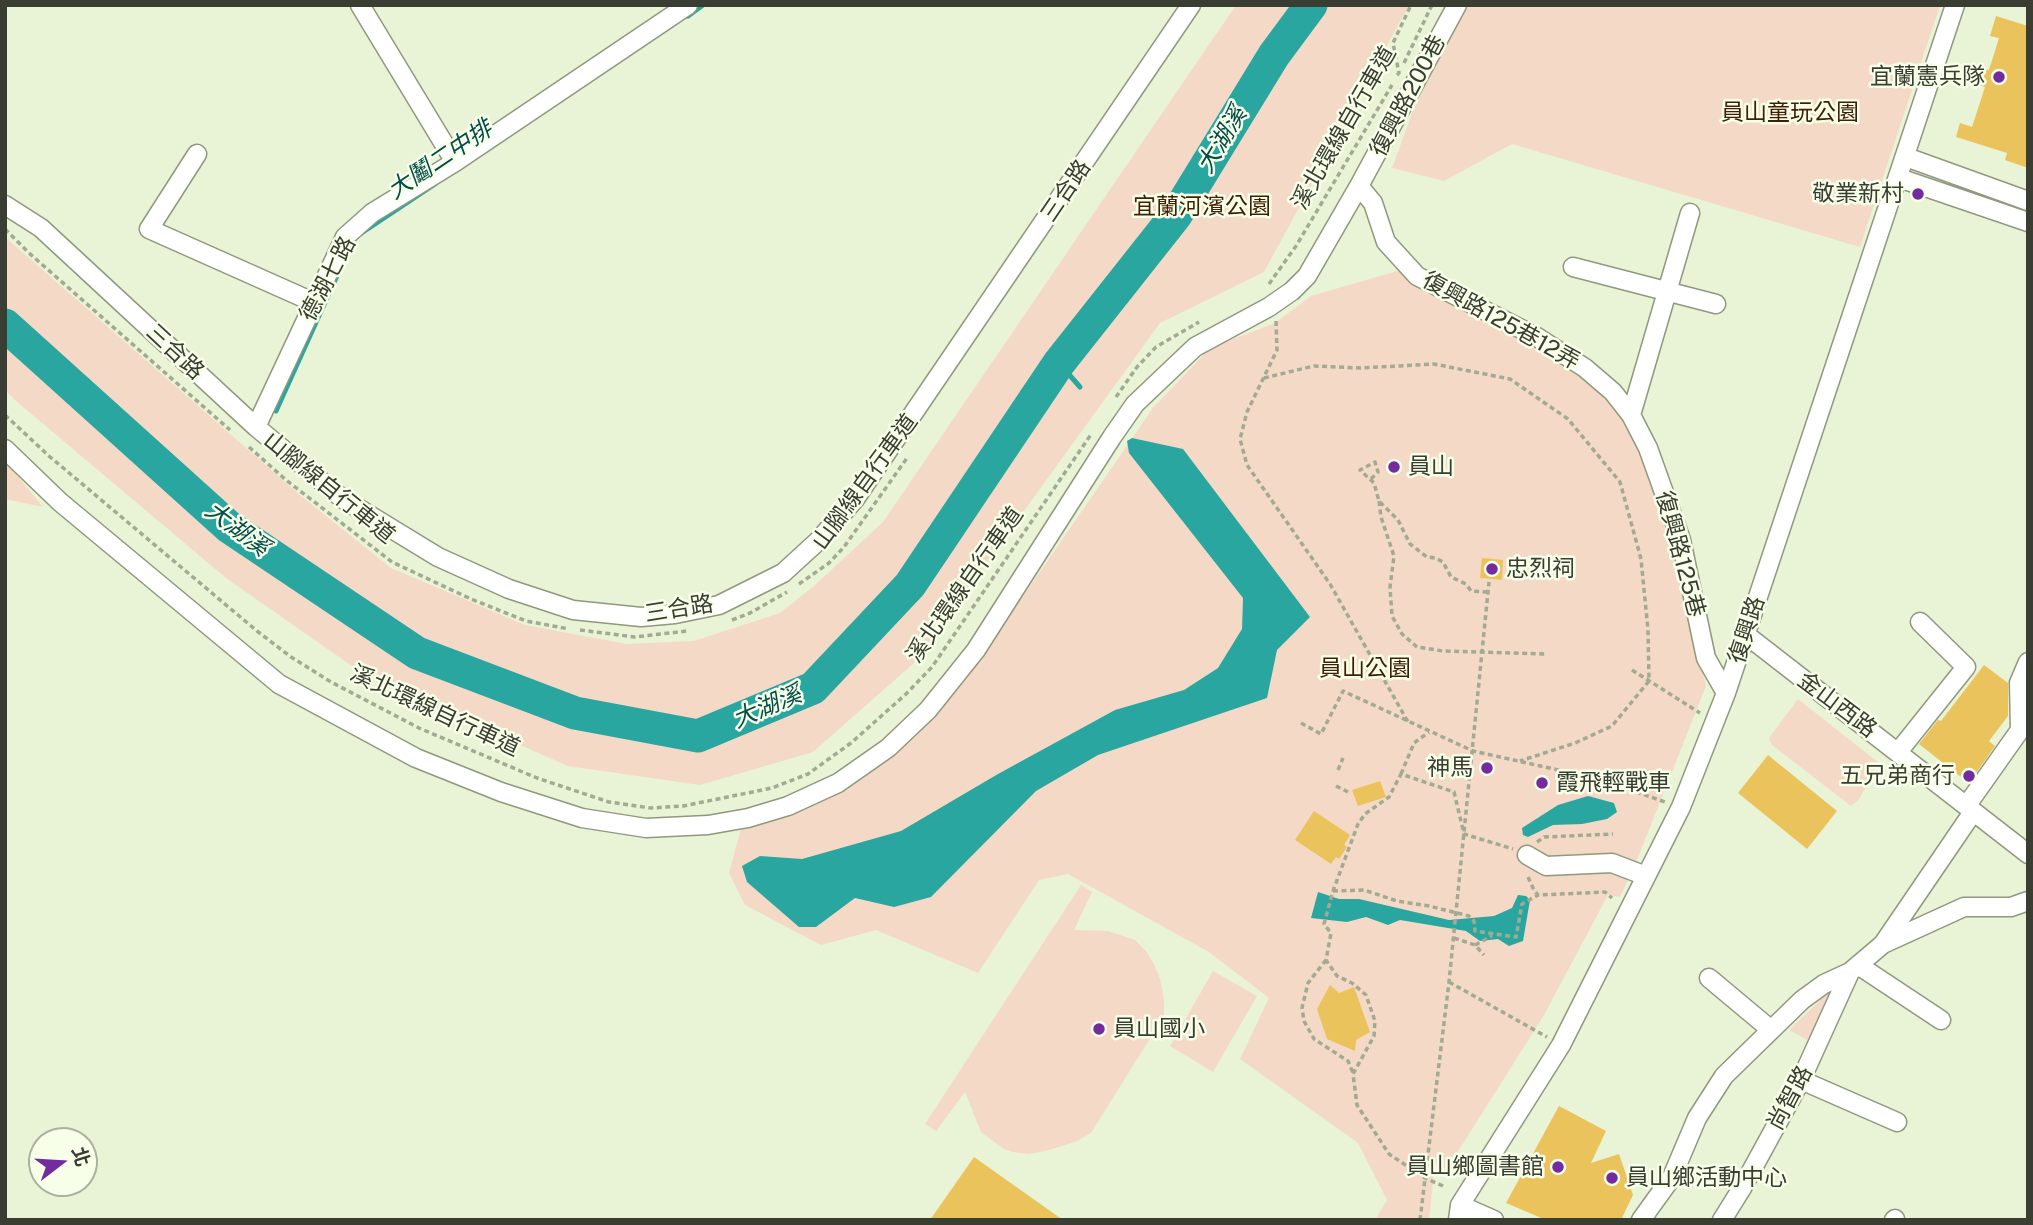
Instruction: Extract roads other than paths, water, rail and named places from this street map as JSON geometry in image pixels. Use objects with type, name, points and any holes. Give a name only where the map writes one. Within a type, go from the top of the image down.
[{"type":"street","points":[[360,5],[455,162]]},
{"type":"street","name":"德湖七路","points":[[256,427],[345,237],[372,214],[455,162],[688,5]]},
{"type":"street","name":"三合路","points":[[5,205],[41,228],[256,427],[343,499],[438,557],[509,589],[573,610],[640,617],[675,614],[719,605],[783,573],[818,541],[855,499],[1191,5]]},
{"type":"street","name":"復興路200巷","points":[[5,449],[60,502],[279,684],[416,758],[501,792],[582,818],[646,828],[708,825],[748,818],[788,806],[838,783],[888,748],[928,710],[976,650],[1135,404],[1195,346],[1269,307],[1292,291],[1307,276],[1457,5]]},
{"type":"street","name":"復興路","points":[[1459,1213],[1560,1045],[1681,807],[1726,693],[1955,5]]},
{"type":"street","points":[[198,154],[149,229],[313,302]]},
{"type":"street","points":[[1906,157],[2028,201]]},
{"type":"street","points":[[1899,178],[2028,222]]},
{"type":"street","name":"復興路125巷12弄","points":[[1359,186],[1373,203],[1386,242],[1417,276],[1537,337],[1585,368],[1613,392],[1631,415]]},
{"type":"street","points":[[1631,415],[1690,213]]},
{"type":"street","points":[[1573,267],[1716,304]]},
{"type":"street","name":"復興路125巷","points":[[1631,415],[1648,449],[1681,540],[1706,658],[1726,693]]},
{"type":"street","points":[[1898,752],[1966,667],[1920,622]]},
{"type":"street","name":"金山西路","points":[[1745,634],[2028,854]]},
{"type":"street","points":[[1883,944],[2021,730],[2019,683],[2028,662]]},
{"type":"street","points":[[1528,855],[1546,866],[1612,863],[1646,876]]},
{"type":"street","points":[[1641,1220],[1672,1177],[1697,1118],[1724,1076],[1802,1000],[1854,968],[1883,944],[1964,907],[2011,907],[2028,901]]},
{"type":"street","points":[[1854,968],[1941,1020]]},
{"type":"street","name":"尚智路","points":[[1722,1220],[1801,1080],[1854,968]]},
{"type":"street","points":[[1709,978],[1770,1029]]},
{"type":"street","points":[[1801,1080],[1897,1122]]},
{"type":"street","points":[[1459,1213],[1494,1220]]},
{"type":"water","points":[[1132,438],[1183,449],[1310,617],[1277,650],[1267,698],[1098,755],[1036,791],[931,897],[894,907],[855,898],[816,927],[799,927],[747,882],[742,866],[760,856],[802,859],[901,831],[1115,710],[1184,690],[1218,668],[1242,629],[1243,598],[1129,453],[1127,441]]},
{"type":"water","points":[[1588,796],[1614,803],[1617,812],[1607,819],[1582,824],[1553,825],[1528,837],[1523,835],[1522,828],[1558,805]]},
{"type":"water","points":[[1318,892],[1339,899],[1359,899],[1449,920],[1494,916],[1512,908],[1518,895],[1526,896],[1530,900],[1523,941],[1509,946],[1498,939],[1480,941],[1466,931],[1400,920],[1388,925],[1366,917],[1347,922],[1311,918]]},
{"type":"waterway","name":"大鬮二中排","points":[[688,16],[703,5]]},
{"type":"waterway","name":"大湖溪","points":[[5,325],[229,527],[417,653],[575,713],[698,736],[813,688],[910,585],[1059,363],[1176,215],[1274,55],[1311,5]]},
{"type":"waterway","name":"大鬮二中排","points":[[276,411],[354,238],[435,184]]},
{"type":"waterway","points":[[1059,363],[1080,387]]},
{"type":"place","name":"宜蘭憲兵隊","points":[[1999,77]]},
{"type":"place","name":"敬業新村","points":[[1918,194]]},
{"type":"place","name":"員山","points":[[1394,467]]},
{"type":"place","name":"忠烈祠","points":[[1492,569]]},
{"type":"place","name":"神馬","points":[[1487,768]]},
{"type":"place","name":"五兄弟商行","points":[[1969,776]]},
{"type":"place","name":"霞飛輕戰車","points":[[1542,783]]},
{"type":"place","name":"員山國小","points":[[1099,1029]]},
{"type":"place","name":"員山鄉圖書館","points":[[1558,1167]]},
{"type":"place","name":"員山鄉活動中心","points":[[1612,1178]]},
{"type":"park label","name":"員山童玩公園","points":[[1790,113]]},
{"type":"park label","name":"宜蘭河濱公園","points":[[1202,207]]},
{"type":"park label","name":"員山公園","points":[[1365,669]]}]
